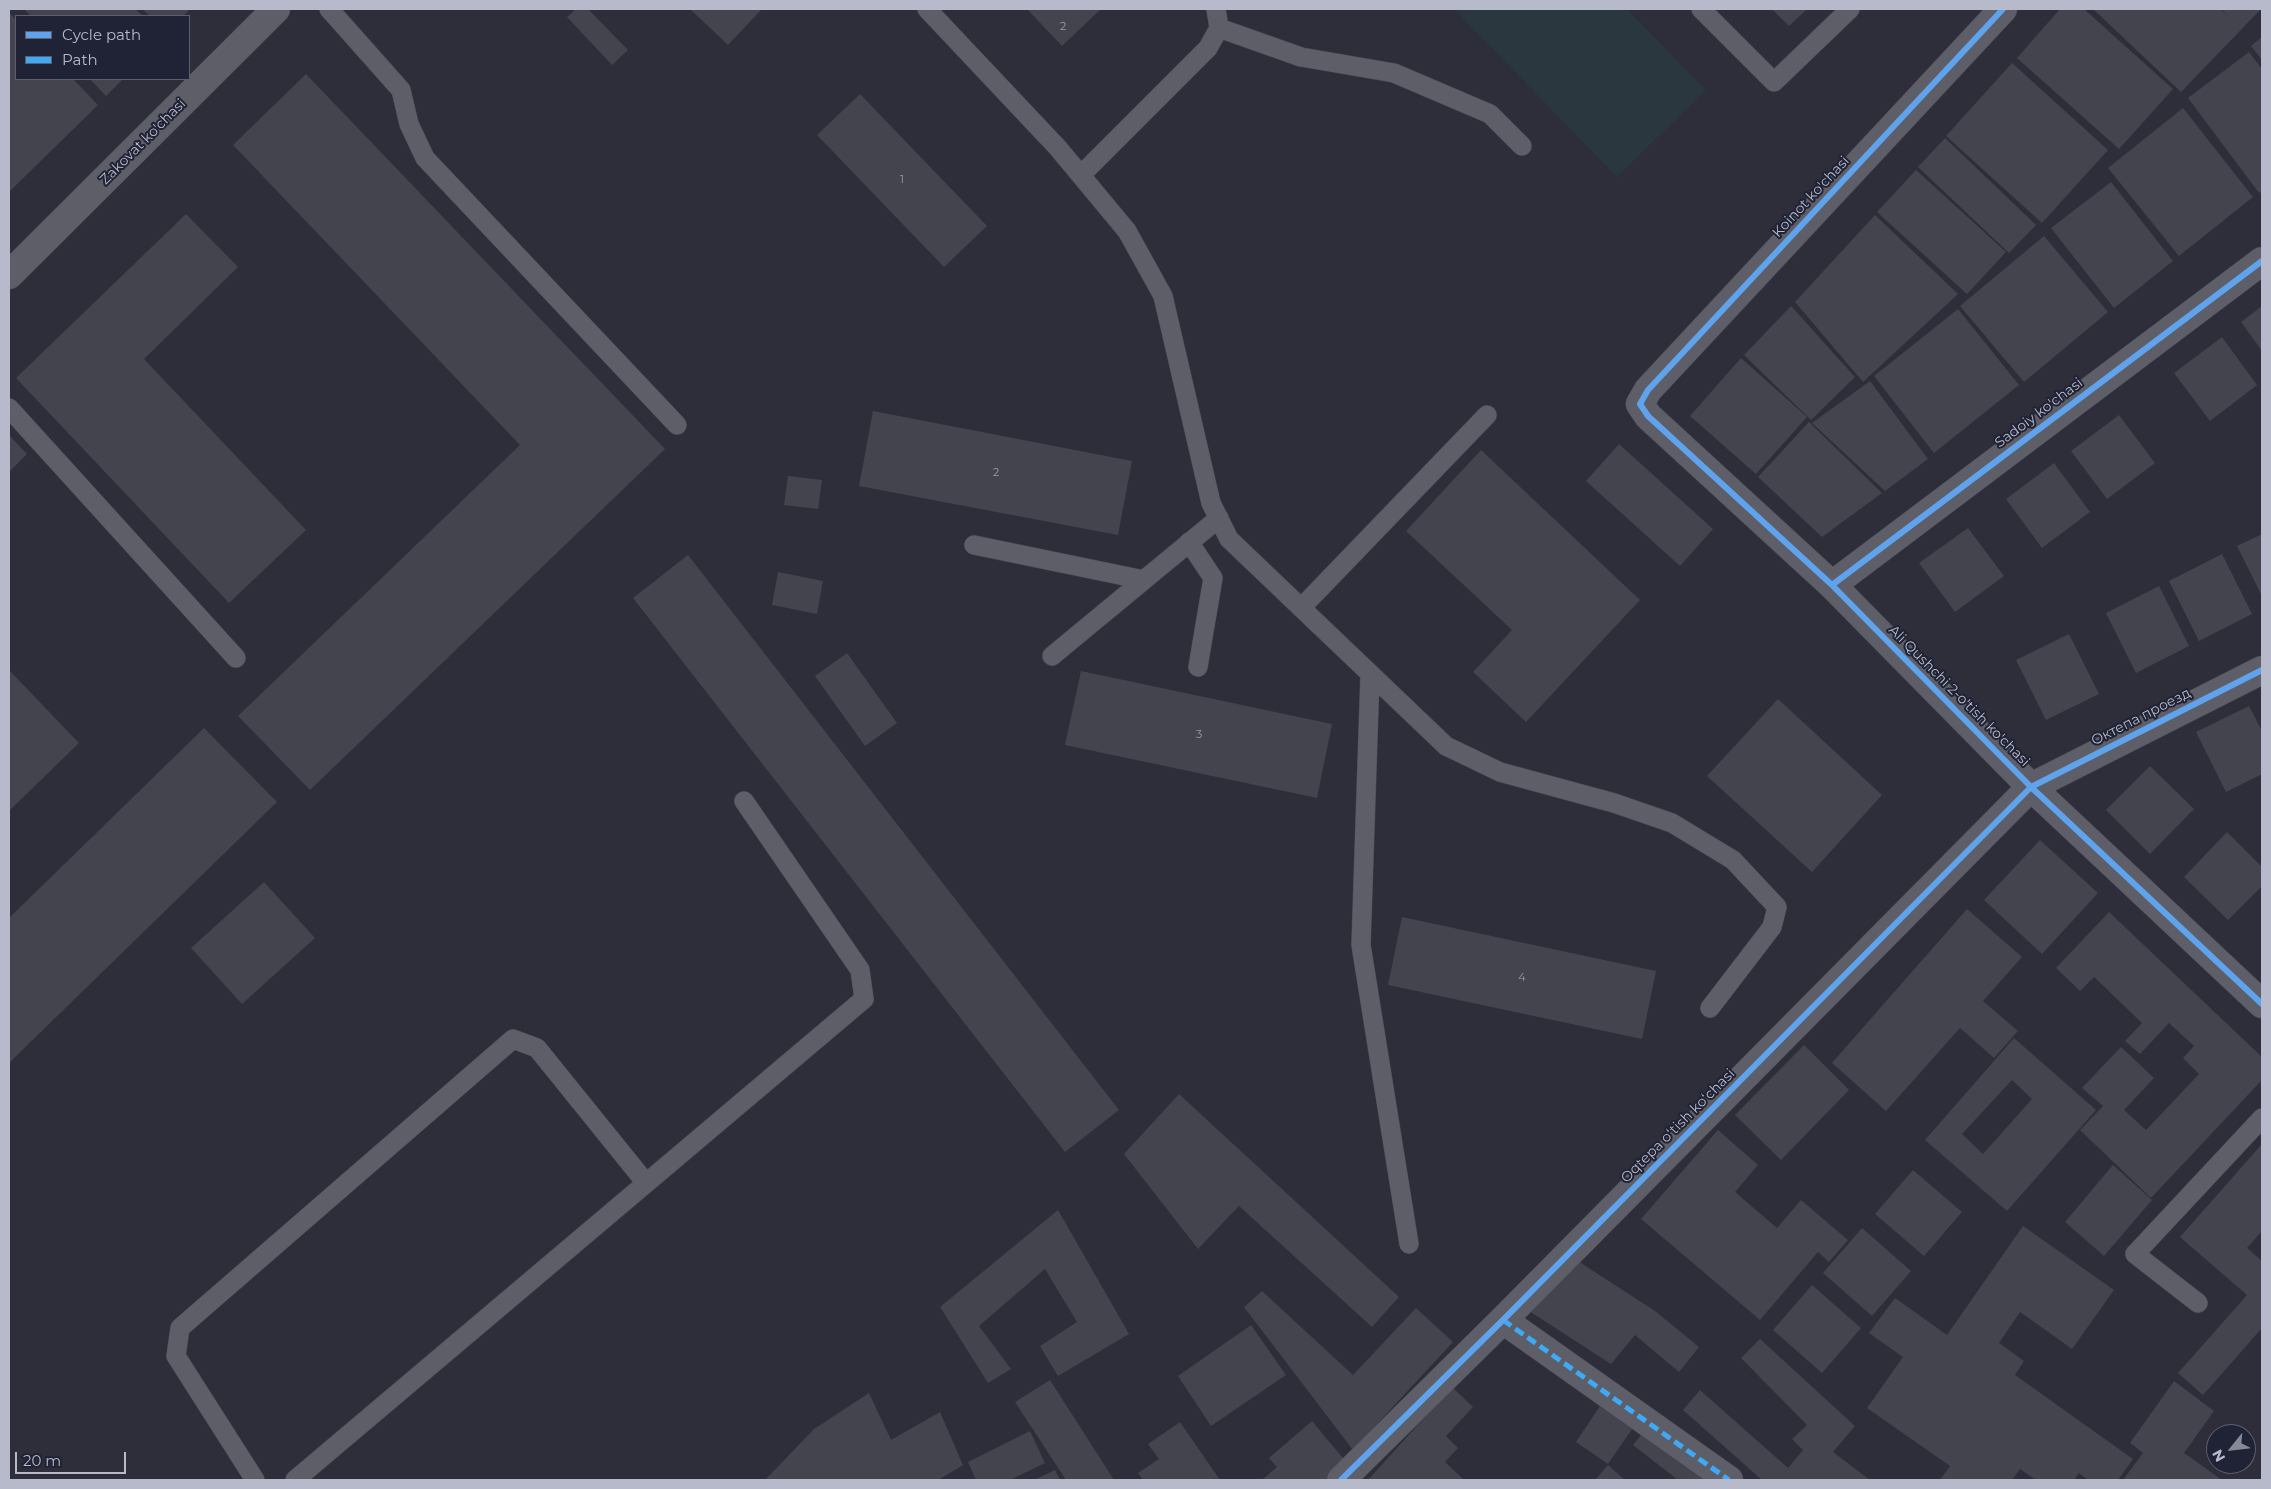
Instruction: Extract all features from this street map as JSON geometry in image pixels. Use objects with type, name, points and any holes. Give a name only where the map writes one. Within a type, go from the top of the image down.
[{"type":"street","name":"Zakovat ko'chasi","points":[[9,275],[276,9]]},
{"type":"street","name":"Koinot ko'chasi","points":[[1640,404],[1648,390],[2003,9]]},
{"type":"street","name":"Sadoiy ko'chasi","points":[[1832,585],[2262,261]]},
{"type":"street","name":"Ali Qushchi 2-o'tish ko'chasi","points":[[1640,404],[1648,416],[1832,585],[2031,787],[2262,1004]]},
{"type":"street","name":"Октепа проезд","points":[[2031,787],[2262,670]]},
{"type":"street","name":"Oqtepa oʻtish koʻchasi","points":[[1341,1480],[2031,787]]},
{"type":"street","points":[[1502,1320],[1729,1480]]},
{"type":"lane","points":[[329,9],[401,90],[409,124],[425,158],[677,425]]},
{"type":"lane","points":[[928,9],[1058,148],[1127,232],[1163,296],[1211,503],[1229,539],[1370,676],[1446,746],[1500,772],[1614,803],[1672,823],[1733,860],[1777,907],[1772,927],[1710,1008]]},
{"type":"lane","points":[[1081,175],[1208,48],[1219,28],[1216,9]]},
{"type":"lane","points":[[1701,9],[1774,82],[1850,9]]},
{"type":"lane","points":[[1219,28],[1301,56],[1394,73],[1490,114],[1522,146]]},
{"type":"lane","points":[[9,408],[236,658]]},
{"type":"lane","points":[[1301,608],[1487,415]]},
{"type":"lane","points":[[1052,656],[1219,518]]},
{"type":"lane","points":[[1189,542],[1213,578],[1198,667]]},
{"type":"lane","points":[[974,545],[1144,580]]},
{"type":"lane","points":[[1370,676],[1361,945],[1409,1244]]},
{"type":"lane","points":[[295,1480],[864,999],[860,970],[744,801]]},
{"type":"lane","points":[[255,1480],[176,1356],[180,1328],[512,1038],[537,1048],[646,1183]]},
{"type":"lane","points":[[2198,1303],[2135,1254],[2262,1118]]},
{"type":"shaded area","points":[[1454,9],[1627,9],[1706,90],[1617,177]]},
{"type":"building","points":[[24,9],[135,9],[142,15],[30,15]]},
{"type":"building","points":[[142,9],[190,9],[184,15],[149,15]]},
{"type":"building","points":[[576,9],[588,9],[628,50],[612,65],[567,17]]},
{"type":"building","points":[[690,9],[762,9],[728,45]]},
{"type":"building","points":[[1027,9],[1101,9],[1062,46]]},
{"type":"building","points":[[1772,9],[1807,9],[1789,26]]},
{"type":"building","points":[[2060,9],[2084,9],[2173,89],[2119,149],[2017,58]]},
{"type":"building","points":[[2093,9],[2220,9],[2231,19],[2221,9],[2261,9],[2181,92]]},
{"type":"building","points":[[9,12],[15,19],[15,80],[74,80],[98,105],[9,192]]},
{"type":"building","points":[[2262,37],[2262,60],[2251,46]]},
{"type":"building","points":[[2249,52],[2262,69],[2262,190],[2259,193],[2188,98]]},
{"type":"building","points":[[2012,63],[2108,150],[2042,223],[1946,136]]},
{"type":"building","points":[[306,74],[665,449],[310,790],[238,716],[520,445],[233,145]]},
{"type":"building","points":[[91,80],[122,80],[106,96]]},
{"type":"building","points":[[860,94],[987,226],[944,267],[817,135]]},
{"type":"building","points":[[2183,108],[2253,197],[2179,256],[2108,168]]},
{"type":"building","points":[[1945,138],[2036,225],[2009,253],[1918,167]]},
{"type":"building","points":[[1916,170],[2006,252],[1967,294],[1877,212]]},
{"type":"building","points":[[2111,182],[2173,261],[2114,308],[2051,228]]},
{"type":"building","points":[[186,214],[238,267],[144,359],[306,530],[229,603],[16,378]]},
{"type":"building","points":[[1875,215],[1958,294],[1863,382],[1795,302]]},
{"type":"building","points":[[2044,236],[2108,312],[2024,382],[1960,306]]},
{"type":"building","points":[[1791,306],[1855,377],[1811,420],[1744,355]]},
{"type":"building","points":[[2262,306],[2262,351],[2241,322]]},
{"type":"building","points":[[1958,309],[2019,385],[1934,453],[1874,376]]},
{"type":"building","points":[[2222,337],[2257,385],[2210,421],[2174,373]]},
{"type":"building","points":[[1741,358],[1807,417],[1756,474],[1690,416]]},
{"type":"building","points":[[1870,381],[1928,459],[1885,491],[1812,423]]},
{"type":"building","points":[[873,411],[1132,461],[1118,535],[859,486]]},
{"type":"building","points":[[2119,415],[2155,463],[2107,499],[2071,451]]},
{"type":"building","points":[[1809,422],[1882,493],[1822,537],[1758,477]]},
{"type":"building","points":[[9,435],[27,454],[9,472]]},
{"type":"building","points":[[1619,444],[1713,529],[1680,566],[1586,481]]},
{"type":"building","points":[[1481,450],[1640,600],[1526,722],[1473,672],[1512,630],[1406,531]]},
{"type":"building","points":[[2054,463],[2090,512],[2042,548],[2006,499]]},
{"type":"building","points":[[788,476],[822,480],[818,509],[784,505]]},
{"type":"building","points":[[1968,528],[2004,576],[1955,612],[1919,563]]},
{"type":"building","points":[[2262,534],[2262,596],[2237,546]]},
{"type":"building","points":[[2222,554],[2252,614],[2199,641],[2169,581]]},
{"type":"building","points":[[688,555],[1119,1110],[1065,1152],[633,598]]},
{"type":"building","points":[[778,572],[823,581],[817,614],[772,605]]},
{"type":"building","points":[[2159,586],[2189,646],[2136,673],[2106,613]]},
{"type":"building","points":[[2069,634],[2099,694],[2046,720],[2016,660]]},
{"type":"building","points":[[847,653],[897,723],[865,746],[815,676]]},
{"type":"building","points":[[9,670],[79,743],[9,811]]},
{"type":"building","points":[[1081,671],[1332,724],[1317,798],[1065,745]]},
{"type":"building","points":[[1778,699],[1882,795],[1812,872],[1707,776]]},
{"type":"building","points":[[2249,706],[2262,731],[2262,774],[2226,792],[2196,732]]},
{"type":"building","points":[[204,728],[277,802],[9,1063],[9,918]]},
{"type":"building","points":[[2150,766],[2194,809],[2150,854],[2106,810]]},
{"type":"building","points":[[2227,832],[2262,867],[2262,886],[2228,920],[2184,877]]},
{"type":"building","points":[[2040,840],[2098,893],[2042,954],[1984,900]]},
{"type":"building","points":[[264,882],[315,938],[242,1004],[191,948]]},
{"type":"building","points":[[1967,909],[2022,957],[1983,1001],[2018,1031],[1994,1058],[1960,1028],[1886,1111],[1832,1063]]},
{"type":"building","points":[[2109,912],[2262,1057],[2262,1080],[2151,1198],[2080,1130],[2103,1106],[2082,1088],[2121,1047],[2154,1078],[2124,1110],[2146,1130],[2199,1074],[2183,1058],[2194,1046],[2169,1023],[2140,1054],[2125,1041],[2142,1023],[2094,977],[2080,991],[2056,968]]},
{"type":"building","points":[[1402,917],[1656,971],[1642,1039],[1388,985]]},
{"type":"building","points":[[2014,1038],[2096,1110],[2007,1211],[1925,1140]],"holes":[[[2012,1080],[2032,1099],[1983,1154],[1962,1134]]]},
{"type":"building","points":[[1804,1045],[1849,1090],[1781,1160],[1735,1115]]},
{"type":"building","points":[[1179,1094],[1399,1297],[1372,1327],[1239,1206],[1198,1249],[1124,1154]]},
{"type":"building","points":[[1718,1130],[1758,1165],[1735,1192],[1777,1228],[1801,1200],[1848,1240],[1829,1262],[1818,1252],[1760,1320],[1641,1219]]},
{"type":"building","points":[[2262,1144],[2262,1231],[2247,1248],[2262,1261],[2262,1328],[2203,1395],[2178,1373],[2247,1295],[2180,1237]]},
{"type":"building","points":[[2113,1165],[2152,1200],[2104,1256],[2065,1222]]},
{"type":"building","points":[[1913,1170],[1962,1212],[1924,1256],[1875,1214]]},
{"type":"building","points":[[1058,1210],[1129,1334],[1058,1376],[1040,1346],[1077,1322],[1045,1269],[979,1326],[1011,1369],[988,1383],[940,1307]]},
{"type":"building","points":[[2023,1226],[2114,1290],[2072,1349],[2020,1312],[1999,1343],[2024,1361],[2015,1375],[2133,1459],[2118,1480],[2088,1480],[2079,1473],[2074,1480],[2036,1480],[2020,1469],[2012,1480],[1940,1480],[1950,1466],[1867,1408],[1903,1357],[1869,1333],[1895,1298],[1947,1335]]},
{"type":"building","points":[[1862,1228],[1911,1271],[1872,1316],[1823,1273]]},
{"type":"building","points":[[1578,1261],[1655,1311],[1699,1347],[1679,1372],[1635,1335],[1611,1364],[1529,1311]]},
{"type":"building","points":[[1812,1285],[1861,1328],[1822,1373],[1773,1330]]},
{"type":"building","points":[[1262,1291],[1353,1375],[1416,1308],[1453,1342],[1353,1450],[1244,1307]]},
{"type":"building","points":[[1251,1325],[1286,1375],[1211,1426],[1178,1376]]},
{"type":"building","points":[[1760,1339],[1855,1426],[1833,1452],[1870,1480],[1762,1480],[1683,1410],[1700,1390],[1788,1468],[1803,1450],[1792,1439],[1807,1425],[1741,1358]]},
{"type":"building","points":[[1050,1380],[1114,1480],[1066,1480],[1015,1402]]},
{"type":"building","points":[[2174,1381],[2214,1411],[2184,1453],[2206,1469],[2206,1474],[2214,1474],[2222,1480],[2123,1480],[2143,1453],[2130,1443]]},
{"type":"building","points":[[1452,1387],[1473,1407],[1446,1436],[1458,1448],[1445,1462],[1463,1479],[1368,1480]]},
{"type":"building","points":[[869,1393],[891,1440],[940,1412],[963,1465],[938,1480],[765,1480],[814,1429]]},
{"type":"building","points":[[1606,1397],[1639,1419],[1608,1464],[1576,1442]]},
{"type":"building","points":[[1312,1421],[1347,1463],[1327,1480],[1262,1480],[1277,1467],[1269,1458]]},
{"type":"building","points":[[1180,1422],[1220,1480],[1143,1480],[1138,1473],[1159,1459],[1148,1444]]},
{"type":"building","points":[[1648,1426],[1718,1480],[1678,1480],[1633,1445]]},
{"type":"building","points":[[1030,1431],[1045,1463],[1010,1480],[976,1480],[968,1462]]},
{"type":"building","points":[[1608,1465],[1625,1480],[1595,1480]]},
{"type":"building","points":[[1055,1470],[1060,1480],[1034,1480]]},
{"type":"marked path","points":[[1503,1320],[1729,1480]]},
{"type":"cycle path","points":[[2003,9],[1648,390],[1640,404],[1648,416],[1832,585],[2031,787],[2262,1004]]},
{"type":"cycle path","points":[[1832,585],[2262,261]]},
{"type":"cycle path","points":[[1341,1480],[1503,1320],[2031,787],[2262,670]]}]
